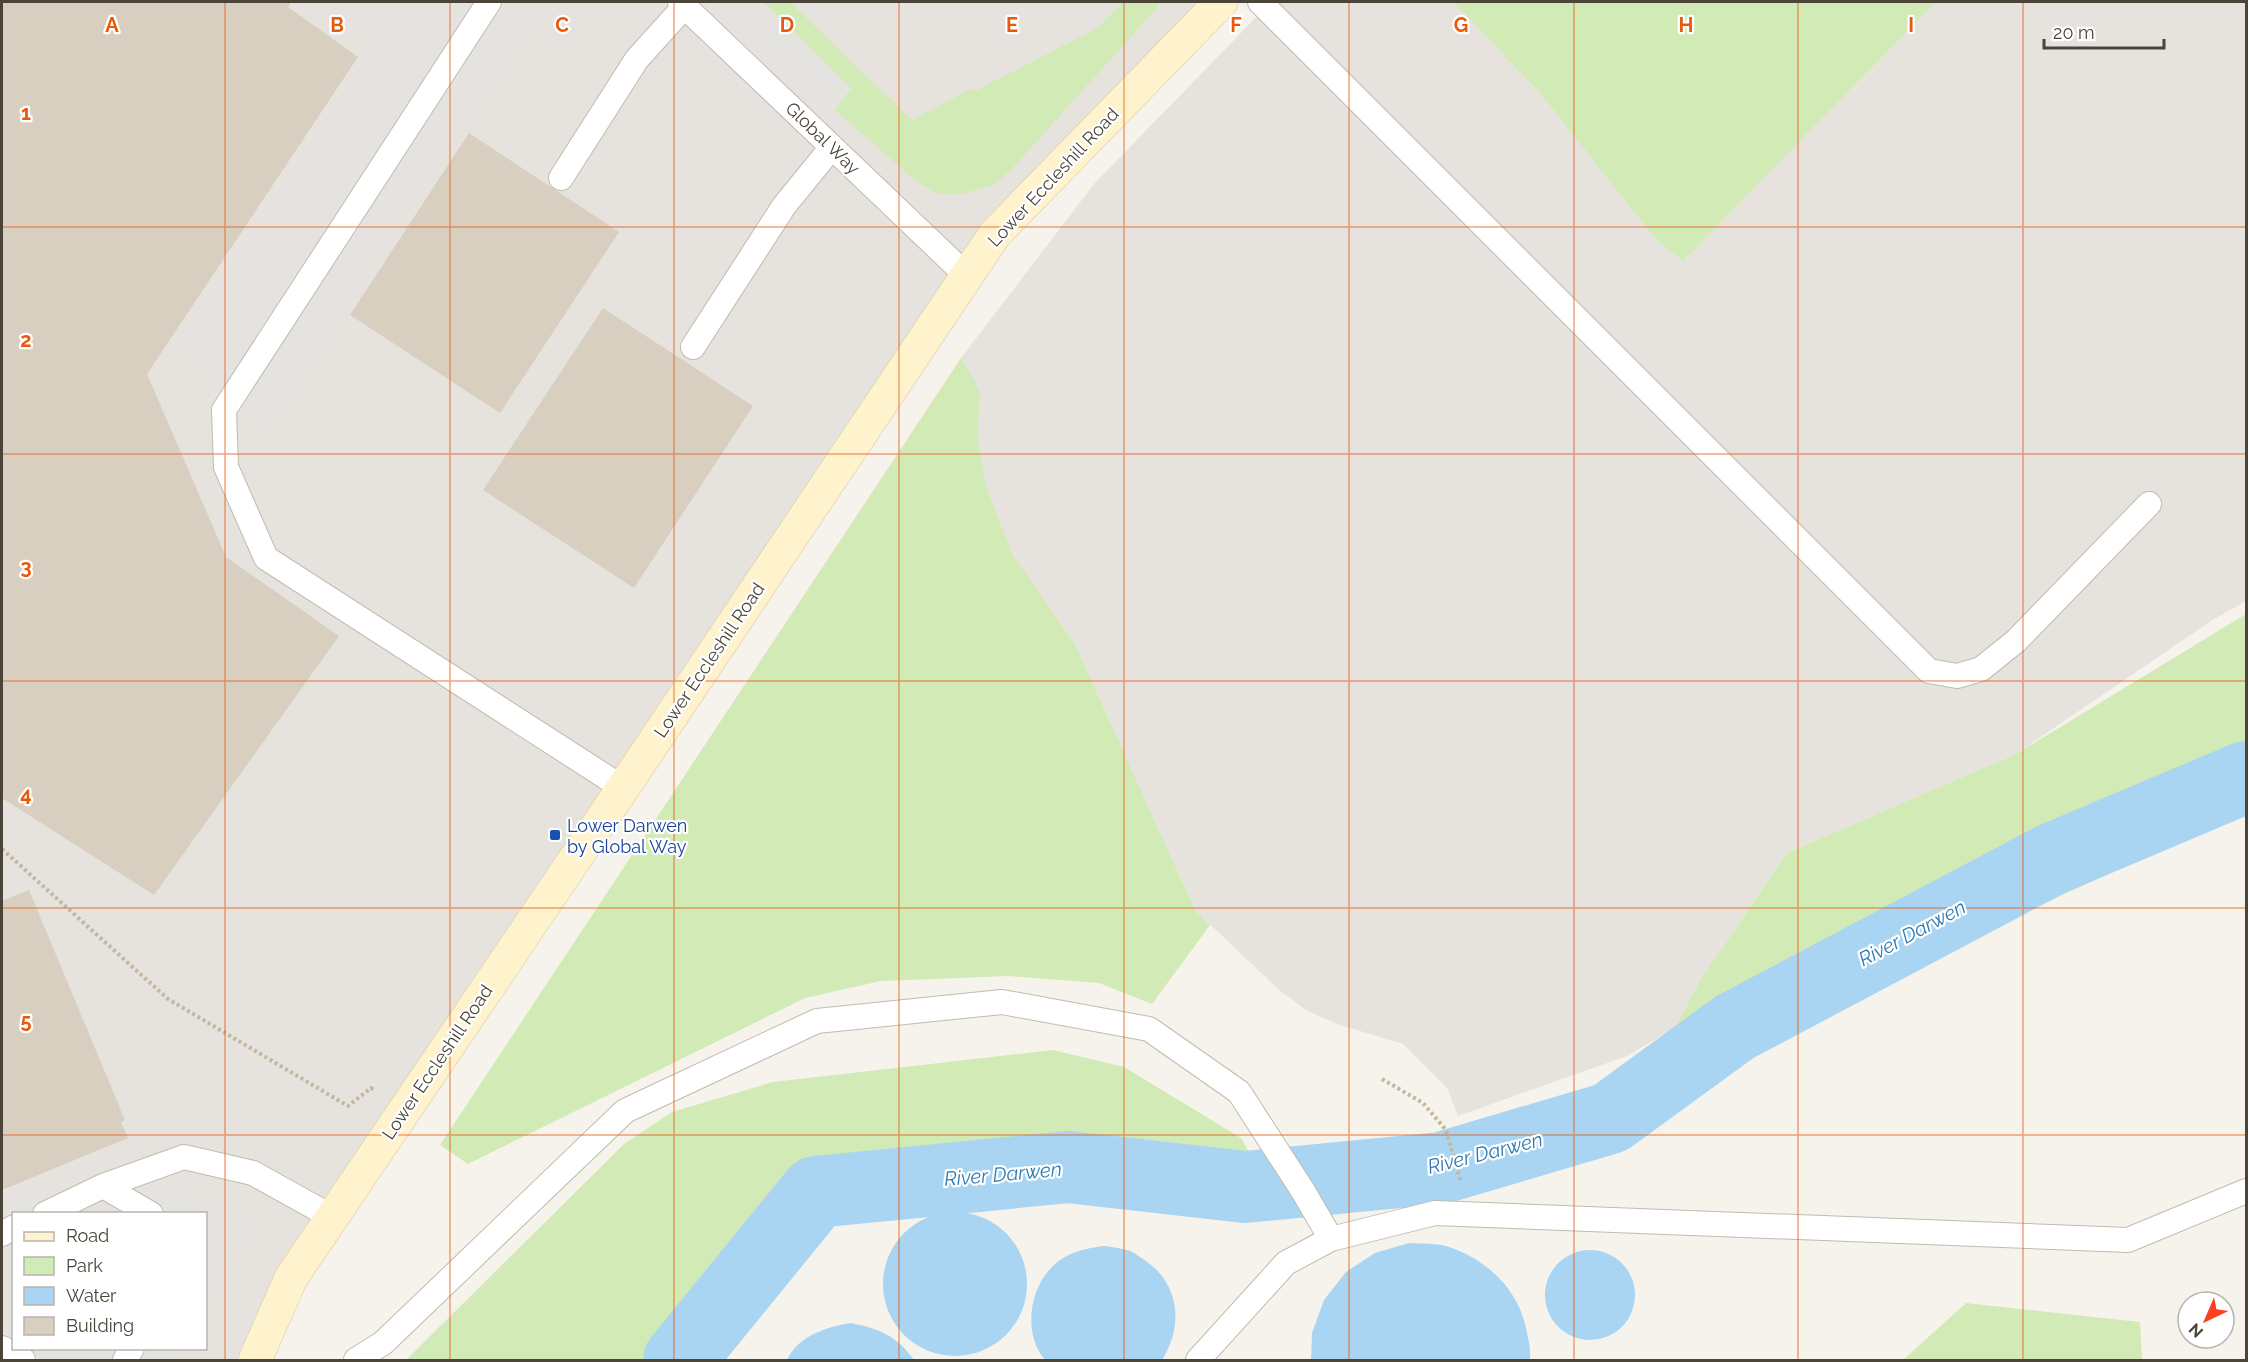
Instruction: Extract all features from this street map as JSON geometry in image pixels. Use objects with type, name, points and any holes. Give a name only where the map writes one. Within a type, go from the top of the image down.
[{"type":"street","name":"Lower Eccleshill Road","points":[[255,1360],[291,1278],[994,234],[1221,2]]},
{"type":"lane","points":[[489,2],[224,410],[226,466],[266,558],[623,788]]},
{"type":"lane","points":[[1260,2],[1929,671],[1957,676],[1981,669],[2016,641],[2149,504]]},
{"type":"lane","points":[[561,178],[637,59],[683,4]]},
{"type":"lane","name":"Global Way","points":[[683,4],[966,275]]},
{"type":"lane","points":[[693,347],[784,206],[832,147]]},
{"type":"lane","points":[[356,1360],[383,1343],[625,1111],[817,1021],[1002,1002],[1149,1029],[1239,1092],[1331,1239]]},
{"type":"lane","points":[[49,1212],[103,1186],[184,1157],[253,1173],[332,1217]]},
{"type":"lane","points":[[103,1186],[148,1212]]},
{"type":"lane","points":[[1198,1360],[1286,1263],[1331,1239],[1435,1213],[2128,1240],[2247,1191]]},
{"type":"lane","points":[[2,1348],[23,1360]]},
{"type":"path","points":[[2,849],[168,999],[348,1106],[371,1088],[405,1110]]},
{"type":"path","points":[[1382,1079],[1423,1103],[1446,1130],[1463,1187]]},
{"type":"shaded area","points":[[2,2],[1228,2],[966,275],[255,1360],[2,1360]]},
{"type":"shaded area","points":[[344,2],[543,2],[268,419],[210,379],[220,362],[182,337],[389,33]]},
{"type":"shaded area","points":[[724,2],[763,2],[851,88],[835,110]]},
{"type":"shaded area","points":[[1271,2],[1453,2],[1539,92],[1657,241],[1683,261],[1936,2],[2246,2],[2246,601],[2211,621],[2016,754],[1787,853],[1699,982],[1676,1027],[1627,1056],[1458,1116],[1447,1088],[1403,1044],[1337,1024],[1306,1010],[1279,990],[1195,910],[1075,644],[1013,555],[986,486],[977,433],[979,391],[961,358],[1094,184]]},
{"type":"shaded area","points":[[132,1148],[151,1181],[246,1224],[207,1298],[207,1212],[12,1212],[12,1350],[178,1350],[173,1360],[2,1360],[2,1204]]},
{"type":"green space","points":[[763,2],[790,2],[912,120],[971,89],[975,91],[1096,29],[1123,2],[1159,3],[1010,171],[993,185],[965,193],[939,194],[917,182],[835,110],[851,88]]},
{"type":"green space","points":[[1453,2],[1936,2],[1683,261],[1657,241],[1539,92]]},
{"type":"green space","points":[[961,358],[980,391],[977,433],[986,486],[1013,555],[1075,644],[1195,910],[1210,925],[1152,1004],[1099,983],[1009,976],[881,981],[805,998],[468,1164],[440,1145]]},
{"type":"green space","points":[[2246,614],[2246,763],[1676,1027],[1699,982],[1787,853],[2016,754]]},
{"type":"green space","points":[[2246,796],[2246,811],[1853,991],[2048,885]]},
{"type":"green space","points":[[1053,1050],[1124,1067],[1241,1138],[1261,1173],[1071,1151],[828,1169],[802,1174],[785,1189],[644,1360],[406,1360],[624,1144],[672,1112],[773,1082]]},
{"type":"green space","points":[[1966,1303],[2140,1322],[2142,1360],[1903,1360]]},
{"type":"water","points":[[955,1212],[983,1217],[1006,1233],[1022,1256],[1027,1284],[1022,1312],[1006,1335],[983,1351],[955,1356],[927,1351],[904,1335],[888,1312],[883,1284],[888,1256],[904,1233],[927,1217]]},
{"type":"water","points":[[1409,1243],[1446,1246],[1475,1259],[1499,1278],[1517,1303],[1523,1317],[1530,1360],[1311,1360],[1312,1333],[1324,1300],[1346,1272],[1375,1253]]},
{"type":"water","points":[[1104,1246],[1133,1252],[1165,1280],[1175,1305],[1174,1333],[1169,1347],[1162,1360],[1045,1360],[1033,1336],[1031,1322],[1032,1307],[1042,1281],[1050,1269],[1070,1254]]},
{"type":"water","points":[[1590,1250],[1615,1258],[1627,1270],[1635,1295],[1627,1320],[1615,1332],[1590,1340],[1565,1332],[1553,1320],[1545,1295],[1553,1270],[1565,1258]]},
{"type":"water","points":[[851,1323],[887,1334],[914,1360],[787,1360],[805,1339],[823,1330]]},
{"type":"building","points":[[2,2],[291,2],[288,7],[358,57],[147,374],[226,557],[339,636],[154,895],[2,798]]},
{"type":"building","points":[[469,133],[619,232],[500,413],[350,315]]},
{"type":"building","points":[[603,308],[753,406],[634,588],[483,490]]},
{"type":"building","points":[[29,890],[125,1120],[121,1122],[128,1138],[2,1190],[2,901]]},
{"type":"waterway","name":"River Darwen","points":[[679,1360],[816,1192],[1068,1167],[1245,1187],[1441,1168],[1610,1118],[1735,1027],[2052,859],[2246,777]]},
{"type":"place","name":"Lower Darwen by Global Way","points":[[555,835]]}]
